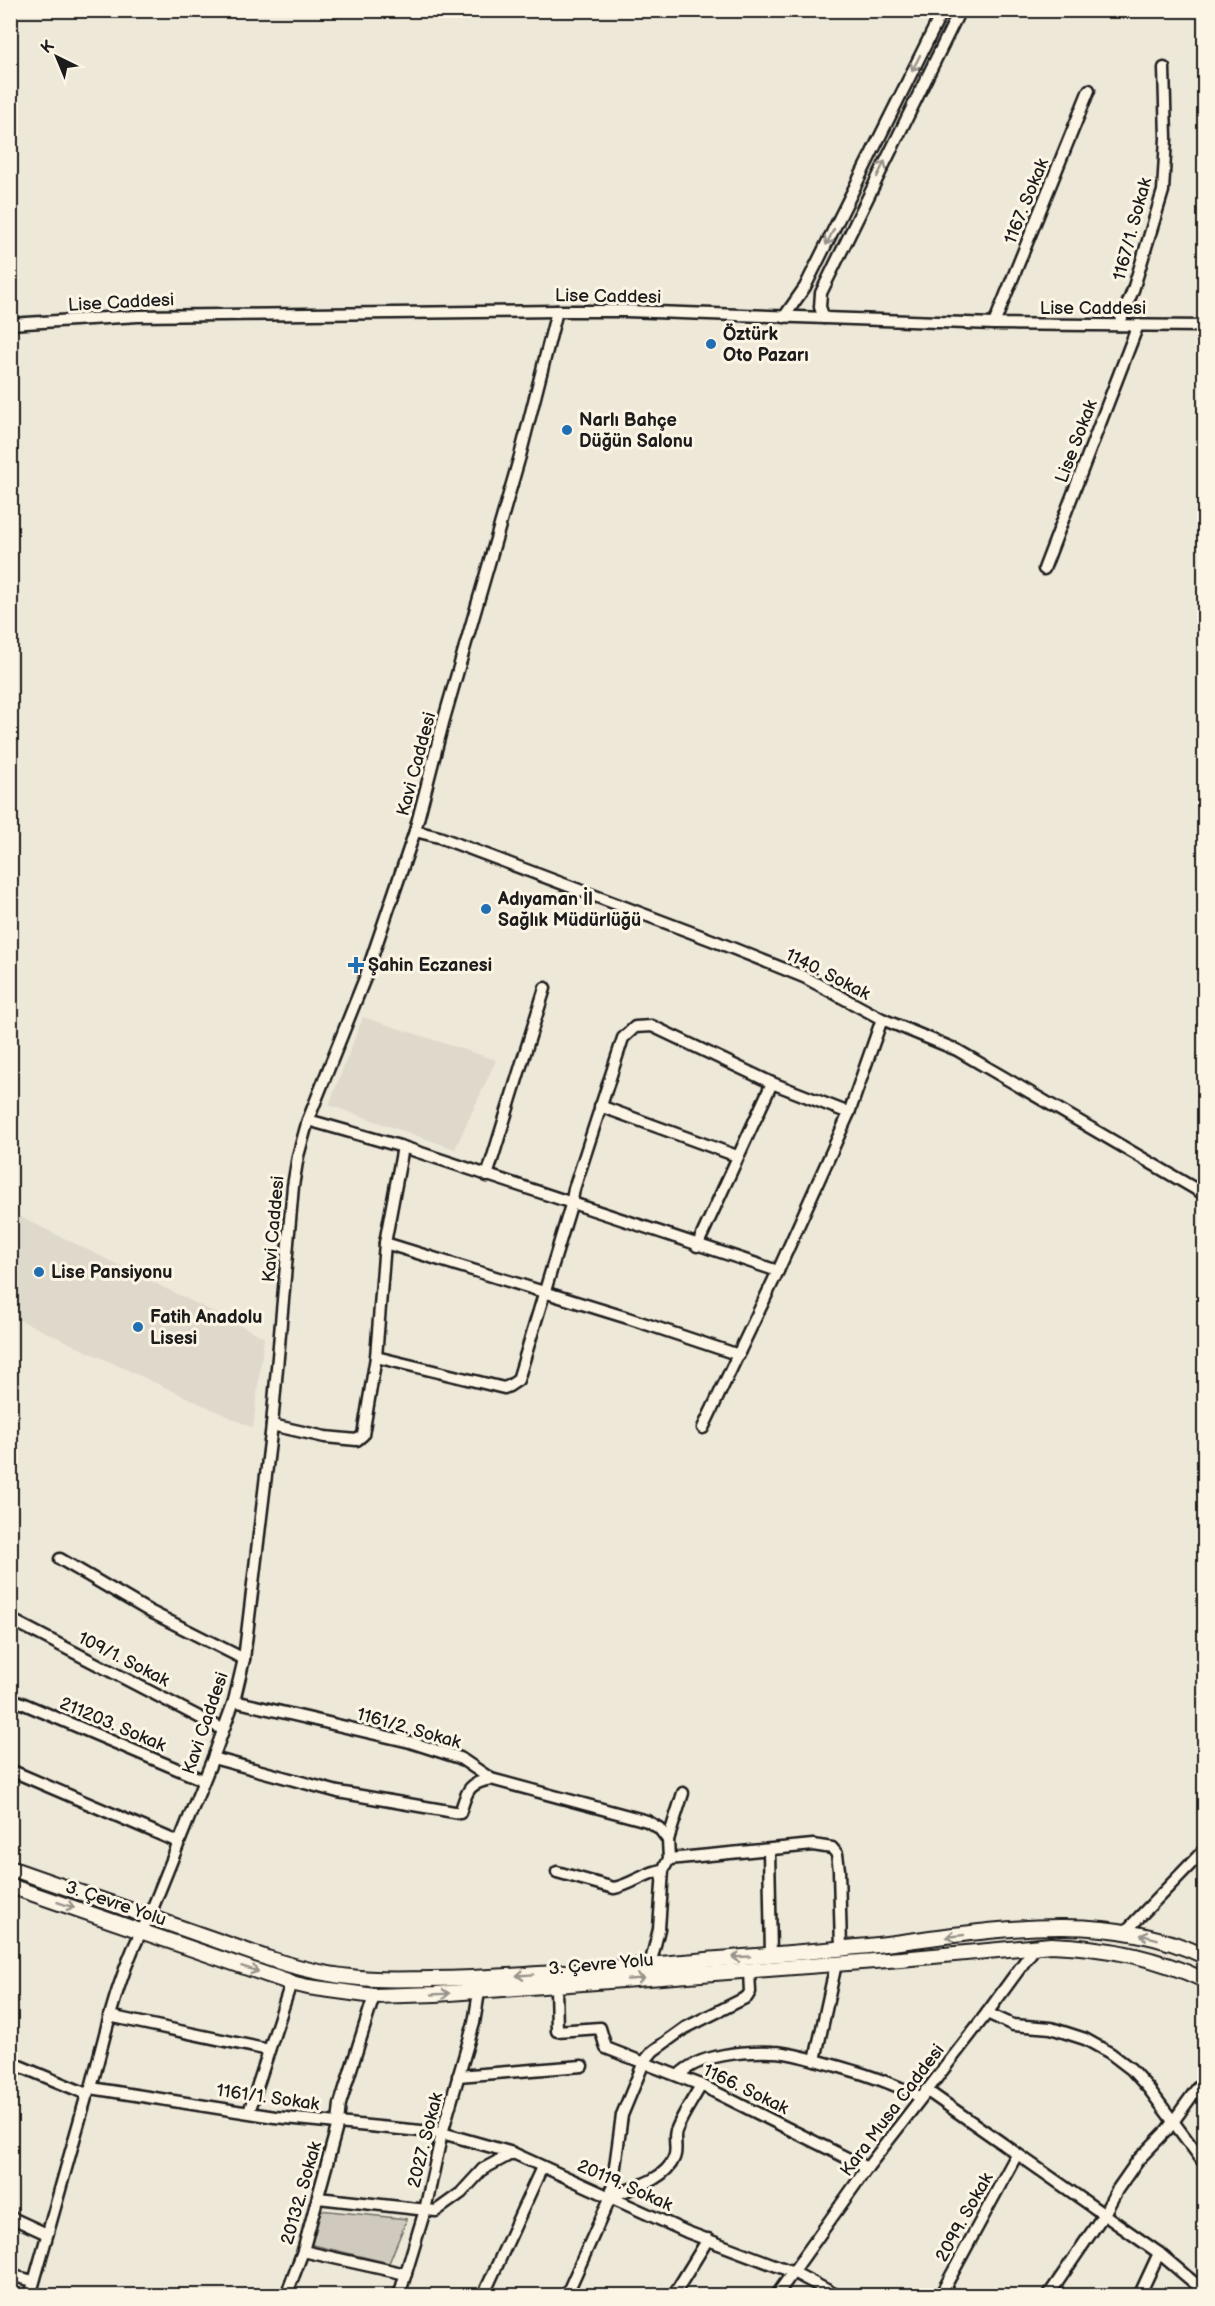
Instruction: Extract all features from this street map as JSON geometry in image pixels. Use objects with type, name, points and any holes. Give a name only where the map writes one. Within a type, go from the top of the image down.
[{"type":"main road","name":"3. Çevre Yolu","points":[[10,1868],[304,1970],[354,1978],[481,1978],[842,1949],[1040,1926],[1087,1927],[1125,1932],[1163,1941],[1204,1956]]},
{"type":"main road","name":"3. Çevre Yolu","points":[[10,1886],[291,1983],[374,1996],[479,1992],[1065,1945],[1160,1961],[1204,1980]]},
{"type":"street","points":[[784,317],[805,287],[943,10]]},
{"type":"street","points":[[824,318],[820,307],[821,293],[960,10]]},
{"type":"street","name":"1167/1. Sokak","points":[[1119,325],[1133,290],[1163,191],[1166,138],[1164,68]]},
{"type":"street","name":"1167. Sokak","points":[[994,324],[1089,90]]},
{"type":"street","name":"Lise Caddesi","points":[[10,324],[149,316],[557,311],[994,324],[1204,326]]},
{"type":"street","name":"Kavi Caddesi","points":[[30,2295],[109,2016],[141,1930],[213,1758],[234,1701],[244,1659],[272,1425],[293,1178],[308,1120],[365,978],[415,831],[441,729],[520,456],[557,311]]},
{"type":"street","name":"Lise Sokak","points":[[1044,568],[1138,325]]},
{"type":"street","name":"1140. Sokak","points":[[415,831],[439,837],[804,977],[882,1020],[957,1050],[1204,1194]]},
{"type":"street","points":[[487,1176],[545,988]]},
{"type":"street","points":[[703,1428],[778,1271],[849,1113],[882,1020]]},
{"type":"street","points":[[376,1357],[504,1388],[518,1380],[572,1204],[574,1189],[623,1038],[628,1031],[639,1025],[652,1026],[772,1083],[849,1113]]},
{"type":"street","points":[[697,1246],[772,1083]]},
{"type":"street","points":[[600,1106],[737,1156]]},
{"type":"street","points":[[308,1120],[403,1148],[778,1271]]},
{"type":"street","points":[[272,1425],[325,1437],[357,1440],[363,1435],[376,1357],[385,1243],[403,1148]]},
{"type":"street","points":[[385,1243],[739,1355]]},
{"type":"street","points":[[60,1559],[149,1611],[244,1659]]},
{"type":"street","name":"109/1. Sokak","points":[[10,1619],[134,1681],[222,1729]]},
{"type":"street","name":"211203. Sokak","points":[[10,1698],[203,1780]]},
{"type":"street","name":"1161/2. Sokak","points":[[234,1701],[430,1748],[460,1758],[491,1779],[647,1821],[659,1828],[668,1840]]},
{"type":"street","points":[[213,1758],[338,1792],[460,1813],[468,1789],[478,1781],[491,1779]]},
{"type":"street","points":[[10,1770],[178,1842]]},
{"type":"street","points":[[650,1965],[659,1929],[663,1870],[669,1859],[668,1840],[683,1793]]},
{"type":"street","points":[[669,1859],[813,1845],[832,1848],[837,1854],[842,1949]]},
{"type":"street","points":[[769,1850],[771,1955]]},
{"type":"street","points":[[1125,1932],[1204,1850]]},
{"type":"street","points":[[557,1872],[614,1888],[623,1887],[650,1872],[663,1870]]},
{"type":"street","name":"Kara Musa Caddesi","points":[[776,2295],[867,2168],[1036,1946]]},
{"type":"street","points":[[815,2060],[836,1964]]},
{"type":"street","points":[[566,2295],[611,2196],[622,2115],[644,2062],[653,2051],[685,2028],[747,1997],[750,1992],[749,1971]]},
{"type":"street","points":[[249,2112],[291,1983]]},
{"type":"street","name":"1166. Sokak","points":[[556,1985],[557,2031],[600,2028],[606,2048],[701,2085],[867,2168]]},
{"type":"street","name":"2027. Sokak","points":[[399,2295],[425,2210],[442,2133],[474,2023],[479,1992]]},
{"type":"street","name":"20132. Sokak","points":[[286,2295],[303,2251],[338,2123],[340,2104],[374,1996]]},
{"type":"street","points":[[987,2013],[1013,2025],[1051,2028],[1085,2039],[1110,2053],[1131,2069],[1176,2124],[1204,2163]]},
{"type":"street","points":[[109,2016],[269,2050]]},
{"type":"street","points":[[679,2075],[695,2063],[710,2056],[774,2052],[815,2060],[923,2093],[1104,2214],[1159,2253],[1204,2291]]},
{"type":"street","name":"1161/1. Sokak","points":[[10,2062],[89,2091],[338,2123],[442,2133]]},
{"type":"street","points":[[458,2076],[582,2066]]},
{"type":"street","points":[[1048,2295],[1138,2160],[1167,2130],[1176,2124],[1204,2079]]},
{"type":"street","points":[[611,2196],[668,2170],[675,2157],[677,2146],[675,2133],[701,2085]]},
{"type":"street","name":"20119. Sokak","points":[[442,2133],[513,2153],[708,2239],[793,2272],[838,2295]]},
{"type":"street","points":[[318,2198],[436,2211],[461,2193],[483,2169],[513,2153]]},
{"type":"street","name":"2099. Sokak","points":[[940,2295],[1017,2154]]},
{"type":"street","points":[[483,2295],[542,2167]]},
{"type":"street","points":[[10,2217],[47,2234]]},
{"type":"street","points":[[673,2295],[708,2239]]},
{"type":"street","points":[[303,2251],[406,2274]]},
{"type":"street","points":[[1138,2295],[1159,2253]]},
{"type":"street","points":[[10,2275],[33,2281]]},
{"type":"shaded area","points":[[363,1017],[496,1060],[455,1149],[329,1105]]},
{"type":"shaded area","name":"Fatih Anadolu Lisesi","points":[[19,1216],[264,1337],[253,1428],[11,1316],[11,1235]]},
{"type":"shaded area","points":[[319,2210],[407,2219],[389,2263],[309,2244]]},
{"type":"place","name":"Öztürk Oto Pazarı","points":[[711,344]]},
{"type":"place","name":"Narlı Bahçe Düğün Salonu","points":[[567,430]]},
{"type":"place","name":"Adıyaman İl Sağlık Müdürlüğü","points":[[486,909]]},
{"type":"place","name":"Şahin Eczanesi","points":[[356,965]]},
{"type":"place","name":"Lise Pansiyonu","points":[[39,1272]]},
{"type":"place","name":"Fatih Anadolu Lisesi","points":[[138,1327]]}]
